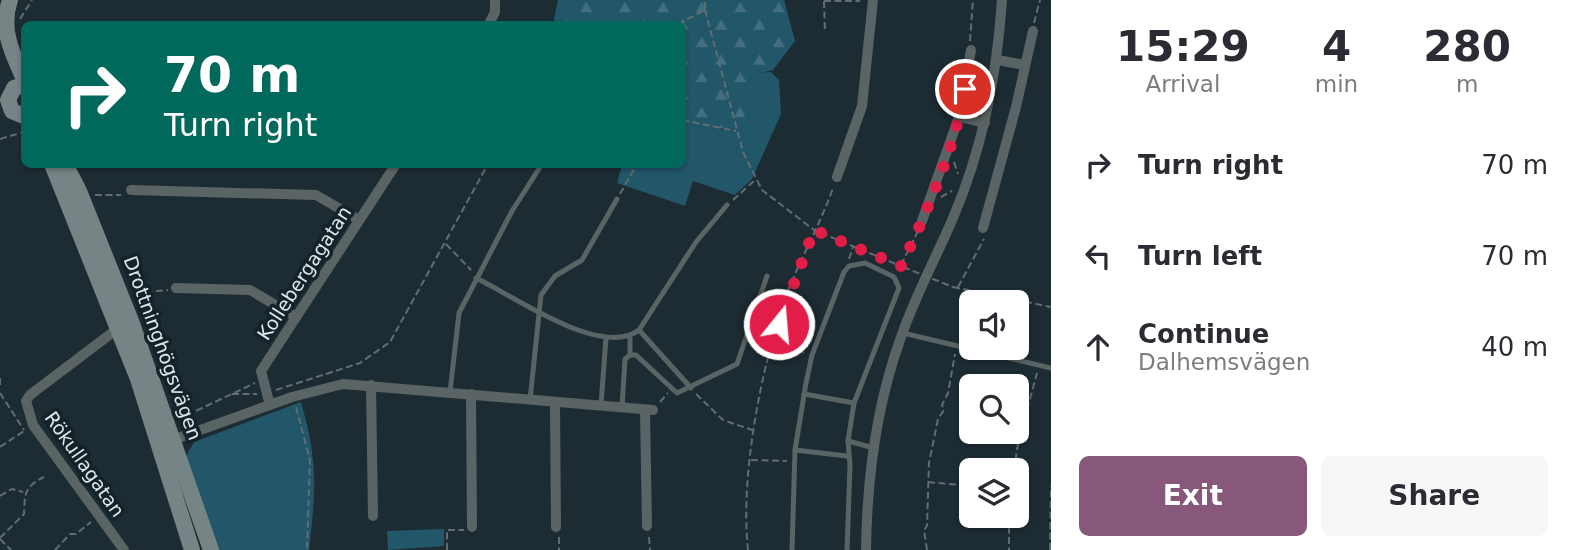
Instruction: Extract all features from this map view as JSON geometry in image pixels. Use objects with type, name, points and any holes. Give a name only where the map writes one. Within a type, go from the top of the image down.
[{"type":"street","points":[[10,0],[6,29],[14,102]]},
{"type":"street","points":[[490,21],[495,12],[495,0]]},
{"type":"street","points":[[837,177],[862,106],[873,0]]},
{"type":"street","points":[[866,550],[874,448],[885,392],[902,333],[957,210],[985,123],[998,60],[1002,0]]},
{"type":"street","points":[[983,228],[1016,107],[1032,30]]},
{"type":"street","points":[[922,221],[959,117],[971,50]]},
{"type":"street","points":[[0,52],[9,67],[14,102]]},
{"type":"street","points":[[998,60],[1024,65]]},
{"type":"street","points":[[959,117],[985,123]]},
{"type":"street","name":"Drottninghögsvägen","points":[[54,168],[175,440],[211,550]]},
{"type":"street","name":"Drottninghögsvägen","points":[[67,168],[79,191],[125,324],[158,444],[192,550]]},
{"type":"street","name":"Kollebergagatan","points":[[261,380],[261,371],[393,168]]},
{"type":"street","points":[[131,190],[316,195],[359,220]]},
{"type":"street","points":[[176,288],[250,290],[296,317]]},
{"type":"street","name":"Rökullagatan","points":[[124,550],[33,425],[27,410],[30,395],[125,324]]},
{"type":"street","points":[[261,380],[270,405]]},
{"type":"street","points":[[371,385],[373,516]]},
{"type":"street","points":[[158,444],[329,386],[371,385],[649,410],[647,526]]},
{"type":"street","points":[[471,394],[472,527]]},
{"type":"street","points":[[555,402],[556,527]]},
{"type":"lane","points":[[450,392],[459,313],[476,277],[540,168]]},
{"type":"lane","points":[[530,400],[537,310],[547,283],[582,260],[618,199]]},
{"type":"lane","points":[[476,277],[578,331],[606,338],[630,337],[639,330],[696,242],[727,205]]},
{"type":"lane","points":[[792,550],[795,450],[812,355],[849,266],[865,263],[894,277],[899,288],[854,403],[847,456],[850,465],[847,550]]},
{"type":"lane","points":[[622,408],[625,359],[630,355],[636,355],[677,393],[737,363],[767,276]]},
{"type":"lane","points":[[639,330],[691,388]]},
{"type":"lane","points":[[902,333],[1051,368]]},
{"type":"lane","points":[[630,337],[630,355]]},
{"type":"lane","points":[[601,406],[606,338]]},
{"type":"lane","points":[[804,394],[854,403]]},
{"type":"lane","points":[[848,441],[874,448]]},
{"type":"lane","points":[[795,450],[847,456]]},
{"type":"path","points":[[18,24],[32,0]]},
{"type":"path","points":[[705,0],[705,10],[737,131],[756,180],[772,200],[814,230],[953,287],[1051,307]]},
{"type":"path","points":[[825,32],[824,0],[860,1]]},
{"type":"path","points":[[971,50],[973,0]]},
{"type":"path","points":[[1032,30],[1040,0]]},
{"type":"path","points":[[684,21],[705,10]]},
{"type":"path","points":[[686,121],[737,131]]},
{"type":"path","points":[[0,139],[21,133]]},
{"type":"path","points":[[307,550],[310,460],[288,386],[360,363],[390,342],[486,168]]},
{"type":"path","points":[[618,199],[635,168]]},
{"type":"path","points":[[748,550],[747,493],[764,373],[786,298],[837,177]]},
{"type":"path","points":[[727,205],[756,180]]},
{"type":"path","points":[[87,195],[121,195],[131,190]]},
{"type":"path","points":[[902,266],[922,221]]},
{"type":"path","points":[[957,288],[981,247],[985,234],[983,228]]},
{"type":"path","points":[[445,244],[476,277]]},
{"type":"path","points":[[849,266],[854,246]]},
{"type":"path","points":[[128,294],[176,288]]},
{"type":"path","points":[[762,292],[786,298]]},
{"type":"path","points":[[772,346],[812,355]]},
{"type":"path","points":[[927,550],[927,482],[957,346]]},
{"type":"path","points":[[1017,458],[1029,396],[1040,365]]},
{"type":"path","points":[[0,378],[0,387]]},
{"type":"path","points":[[173,412],[183,417],[261,380]]},
{"type":"path","points":[[691,388],[723,420],[755,431]]},
{"type":"path","points":[[649,410],[671,390]]},
{"type":"path","points":[[0,447],[33,425]]},
{"type":"path","points":[[751,460],[794,461]]},
{"type":"path","points":[[24,492],[44,477]]},
{"type":"path","points":[[927,482],[959,485]]},
{"type":"path","points":[[1050,550],[1051,486]]},
{"type":"path","points":[[0,496],[12,489],[24,492]]},
{"type":"path","points":[[11,550],[0,538],[24,514],[24,492]]},
{"type":"path","points":[[55,550],[69,534],[76,534],[92,522]]},
{"type":"path","points":[[647,526],[650,550]]},
{"type":"path","points":[[447,550],[447,530],[467,530],[472,527]]},
{"type":"path","points":[[556,527],[559,550]]},
{"type":"path","points":[[1009,528],[1009,550]]},
{"type":"green space","points":[[558,0],[784,0],[795,41],[773,70],[749,76],[753,104],[748,115],[733,126],[714,128],[686,124],[686,21],[554,21]]},
{"type":"green space","points":[[771,72],[779,80],[781,114],[752,179],[735,195],[693,181],[685,206],[617,183],[621,168],[686,168],[686,124],[726,130],[751,111],[749,76],[753,73]]},
{"type":"green space","points":[[301,402],[314,476],[309,550],[216,550],[185,458],[194,442]]},
{"type":"green space","points":[[444,529],[444,546],[388,550],[387,531]]},
{"type":"route","points":[[779,324],[786,298],[814,230],[901,266],[922,221],[953,137],[965,89]]}]
